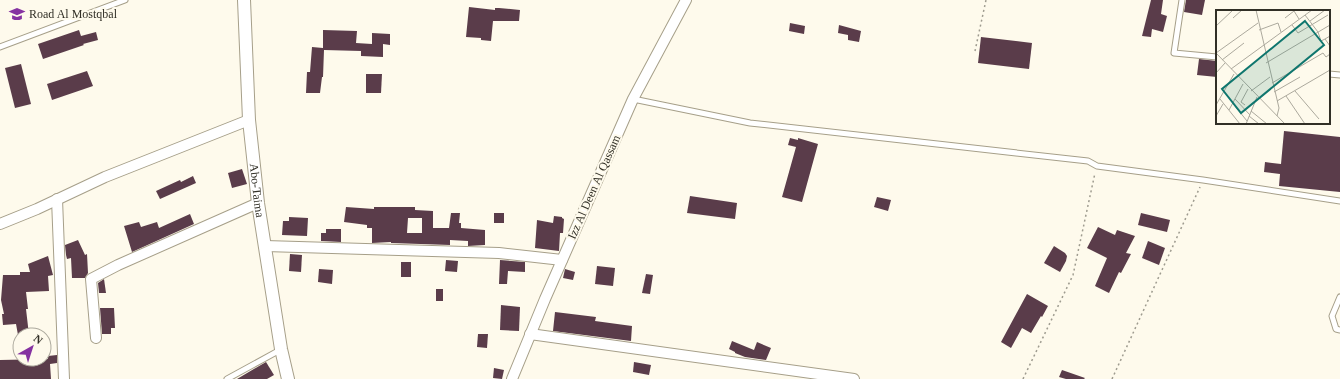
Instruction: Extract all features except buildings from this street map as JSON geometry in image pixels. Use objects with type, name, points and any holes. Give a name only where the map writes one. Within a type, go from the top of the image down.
[{"type":"street","name":"Abo-Taima","points":[[244,0],[249,120],[258,203],[281,350],[288,379]]},
{"type":"street","name":"Izz Al Deen Al Qassam","points":[[512,379],[632,99],[686,0]]},
{"type":"street","points":[[0,224],[105,177],[249,120]]},
{"type":"street","points":[[58,199],[64,379]]},
{"type":"street","points":[[96,338],[91,279],[118,265],[258,203]]},
{"type":"street","points":[[265,246],[500,253],[562,260]]},
{"type":"street","points":[[530,334],[854,379]]},
{"type":"lane","points":[[0,47],[125,0]]},
{"type":"lane","points":[[1182,0],[1174,53],[1216,57]]},
{"type":"lane","points":[[1330,74],[1340,75]]},
{"type":"lane","points":[[632,99],[750,123],[1088,161],[1097,166],[1203,180],[1340,201]]},
{"type":"lane","points":[[1340,297],[1332,316],[1336,329],[1340,330]]},
{"type":"lane","points":[[227,379],[281,350]]},
{"type":"path","points":[[975,51],[986,0]]},
{"type":"path","points":[[1023,379],[1073,275],[1097,166]]},
{"type":"path","points":[[1112,379],[1203,180]]},
{"type":"place","name":"Road Al Mostqbal","points":[[17,14]]}]
